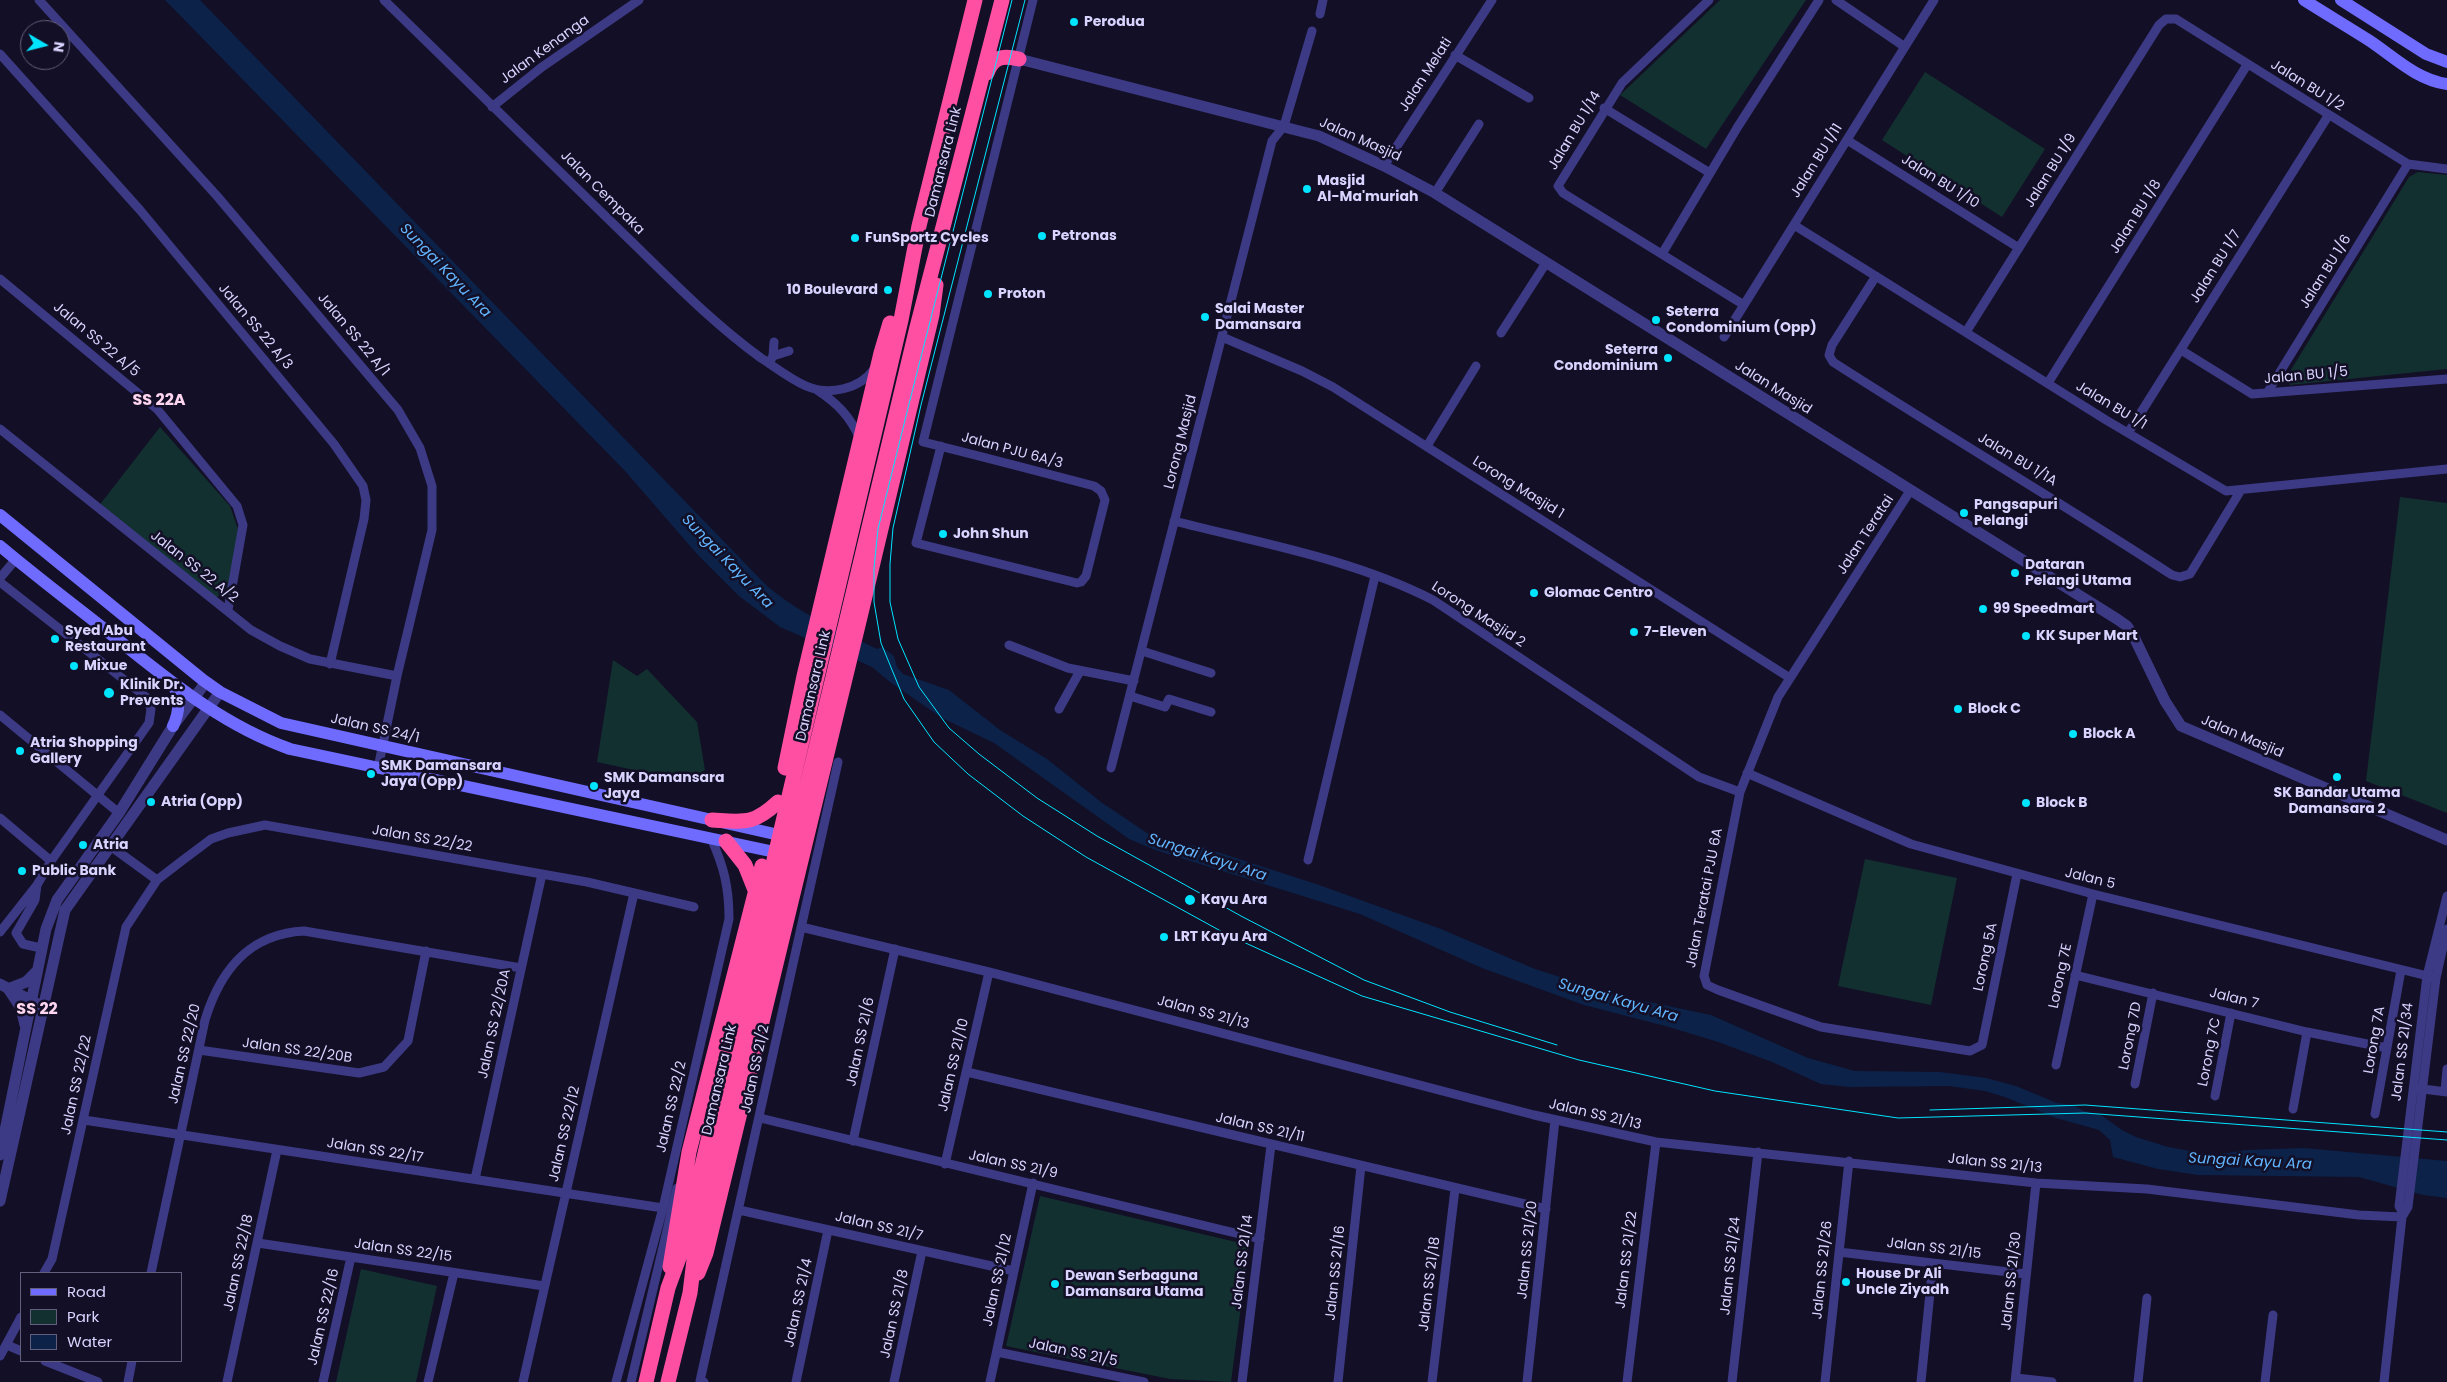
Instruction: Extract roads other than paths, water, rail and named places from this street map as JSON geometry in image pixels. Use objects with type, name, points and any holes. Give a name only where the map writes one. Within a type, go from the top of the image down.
[{"type":"highway","name":"Damansara Link","points":[[668,1382],[690,1293],[689,1250],[901,320],[919,226],[975,0]]},
{"type":"highway","name":"Damansara Link","points":[[646,1382],[668,1288],[689,1250],[917,327],[1002,0]]},
{"type":"highway","points":[[976,103],[992,62],[999,57],[1008,56],[1019,59]]},
{"type":"highway","points":[[668,1288],[672,1245],[689,1152],[785,773],[804,676],[881,353],[919,226]]},
{"type":"highway","points":[[690,1293],[706,1253],[780,952],[805,841],[861,618],[932,315],[941,239]]},
{"type":"highway","points":[[785,773],[788,788],[798,797],[812,795],[818,789]]},
{"type":"highway","points":[[712,820],[744,822],[756,819],[778,802]]},
{"type":"highway","points":[[726,841],[745,864],[754,890]]},
{"type":"highway","points":[[741,944],[755,926],[767,924],[777,933],[780,952]]},
{"type":"main road","points":[[2304,0],[2369,40],[2415,73],[2447,84]]},
{"type":"main road","points":[[2341,0],[2426,54],[2447,62]]},
{"type":"main road","name":"Jalan SS 24/1","points":[[0,515],[206,682],[220,692],[281,723],[805,841]]},
{"type":"main road","points":[[0,546],[173,684],[208,708],[273,743],[290,749],[801,858]]},
{"type":"main road","points":[[173,684],[178,696],[179,714],[174,726]]},
{"type":"street","name":"Jalan SS 22 A/1","points":[[40,0],[230,212],[398,410],[420,448],[432,486],[432,530],[397,676],[378,768]]},
{"type":"street","name":"Jalan Cempaka","points":[[384,0],[723,330],[836,402],[850,421],[860,440]]},
{"type":"street","name":"Jalan Kenanga","points":[[492,107],[542,68],[639,0]]},
{"type":"street","points":[[1019,59],[1033,0]]},
{"type":"street","points":[[1320,14],[1323,0]]},
{"type":"street","name":"Jalan Melati","points":[[1384,166],[1492,0]]},
{"type":"street","name":"Jalan BU 1/14","points":[[1710,0],[1622,83],[1604,108],[1558,186],[1563,193],[1744,305]]},
{"type":"street","points":[[1662,254],[1710,173],[1819,0]]},
{"type":"street","points":[[1836,0],[1905,47]]},
{"type":"street","name":"Jalan BU 1/11","points":[[1724,337],[1934,0]]},
{"type":"street","name":"Jalan BU 1/2","points":[[2159,25],[2166,18],[2176,19],[2328,116],[2408,164],[2447,169]]},
{"type":"street","name":"Jalan BU 1/9","points":[[1966,332],[2159,25]]},
{"type":"street","name":"Lorong Masjid","points":[[1111,768],[1272,141],[1284,126],[1312,32]]},
{"type":"street","name":"Jalan SS 22 A/3","points":[[0,54],[140,210],[334,444],[363,486],[366,500],[364,519],[330,664]]},
{"type":"street","points":[[1455,55],[1529,98]]},
{"type":"street","name":"Jalan Masjid","points":[[1019,59],[1318,136],[1384,166],[1435,193],[2127,626],[2172,715],[2181,726],[2447,840]]},
{"type":"street","name":"Jalan PJU 6A/3","points":[[941,446],[916,543],[1077,583],[1081,582],[1086,576],[1105,500],[1101,491],[1094,486],[941,446],[923,442],[1019,59]]},
{"type":"street","name":"Jalan BU 1/8","points":[[2048,383],[2247,65]]},
{"type":"street","points":[[1604,108],[1710,173]]},
{"type":"street","name":"Jalan BU 1/7","points":[[2128,433],[2328,116]]},
{"type":"street","points":[[1435,193],[1479,124]]},
{"type":"street","name":"Jalan BU 1/10","points":[[1847,140],[2019,248]]},
{"type":"street","name":"Jalan BU 1/6","points":[[2267,393],[2408,164]]},
{"type":"street","name":"Jalan BU 1/1","points":[[1794,225],[2128,433],[2226,491],[2447,467]]},
{"type":"street","points":[[1501,333],[1546,263]]},
{"type":"street","name":"Jalan BU 1/1A","points":[[1876,276],[1832,345],[1829,355],[1833,362],[1923,420],[2056,500],[2172,575],[2180,577],[2190,574],[2241,490]]},
{"type":"street","name":"Jalan SS 22 A/5","points":[[0,279],[157,408],[237,506],[243,526],[228,610]]},
{"type":"street","name":"Lorong Masjid 1","points":[[1222,337],[1302,370],[1333,387],[1790,678]]},
{"type":"street","points":[[771,359],[774,342]]},
{"type":"street","name":"Jalan BU 1/5","points":[[2181,350],[2252,394],[2447,379]]},
{"type":"street","points":[[771,359],[789,351]]},
{"type":"street","name":"Jalan Cempaka","points":[[814,388],[835,391],[860,382],[874,370],[881,353]]},
{"type":"street","points":[[1427,446],[1476,366]]},
{"type":"street","name":"Jalan SS 22 A/2","points":[[0,429],[251,630],[280,646],[310,659],[397,676]]},
{"type":"street","name":"Jalan Teratai","points":[[1790,678],[1910,491]]},
{"type":"street","name":"Lorong Masjid 2","points":[[1174,521],[1314,557],[1400,583],[1433,600],[1698,777],[1740,792]]},
{"type":"street","points":[[0,578],[16,559]]},
{"type":"street","points":[[1308,860],[1375,576]]},
{"type":"street","points":[[0,582],[146,697],[151,709],[149,723],[51,861],[37,885],[0,932]]},
{"type":"street","points":[[1009,645],[1080,671],[1134,681]]},
{"type":"street","points":[[1142,651],[1211,673]]},
{"type":"street","points":[[1058,709],[1080,671]]},
{"type":"street","name":"Jalan Teratai PJU 6A","points":[[1790,678],[1778,698],[1740,792],[1707,956],[1704,976],[1707,985],[1821,1027],[1970,1051],[1982,1045]]},
{"type":"street","points":[[0,1155],[41,948],[57,900],[119,813],[174,726],[206,682]]},
{"type":"street","points":[[0,1201],[66,910],[109,845],[220,692]]},
{"type":"street","points":[[1130,696],[1165,708],[1169,699],[1211,712]]},
{"type":"street","points":[[0,715],[119,813]]},
{"type":"street","name":"Jalan SS 21/2","points":[[702,1381],[738,1210],[838,762]]},
{"type":"street","name":"Jalan 5","points":[[1747,773],[1911,844],[2093,894],[2431,977]]},
{"type":"street","points":[[0,818],[51,861]]},
{"type":"street","name":"Jalan SS 22/22","points":[[45,1272],[52,1259],[126,927],[157,880],[212,839],[228,833],[266,826],[542,874],[694,907]]},
{"type":"street","name":"Jalan SS 22/2","points":[[616,1382],[663,1208],[729,919],[729,892],[725,874],[711,838]]},
{"type":"street","points":[[109,845],[157,880]]},
{"type":"street","name":"Jalan SS 22/20A","points":[[475,1179],[542,874]]},
{"type":"street","name":"Lorong 5A","points":[[1982,1045],[2018,874]]},
{"type":"street","points":[[37,885],[35,900],[16,933],[23,944],[41,948]]},
{"type":"street","name":"Jalan SS 22/12","points":[[523,1382],[634,893]]},
{"type":"street","name":"Lorong 7E","points":[[2056,1065],[2093,894]]},
{"type":"street","name":"Jalan SS 21/34","points":[[2384,1382],[2411,1136],[2431,977],[2447,896]]},
{"type":"street","name":"Jalan SS 21/13","points":[[801,927],[989,972],[1555,1120],[1656,1142],[2036,1183],[2147,1189],[2359,1215],[2403,1211]]},
{"type":"street","name":"Jalan SS 21/34","points":[[2431,977],[2447,929]]},
{"type":"street","name":"Jalan SS 22/20","points":[[151,1272],[205,1020],[220,981],[239,957],[272,938],[292,932],[304,931],[521,968]]},
{"type":"street","name":"Jalan SS 21/6","points":[[853,1141],[895,949]]},
{"type":"street","name":"Jalan SS 22/20B","points":[[199,1050],[359,1073],[384,1068],[408,1041],[426,951]]},
{"type":"street","name":"Lorong 7A","points":[[2375,1114],[2402,970]]},
{"type":"street","points":[[4,986],[26,982],[36,971]]},
{"type":"street","name":"Jalan SS 21/10","points":[[945,1164],[989,972]]},
{"type":"street","name":"Jalan 7","points":[[2075,975],[2307,1032],[2387,1048]]},
{"type":"street","points":[[4,986],[44,1006]]},
{"type":"street","points":[[4,986],[20,1008],[26,1030]]},
{"type":"street","name":"Lorong 7D","points":[[2135,1084],[2153,993]]},
{"type":"street","name":"Lorong 7C","points":[[2215,1096],[2231,1013]]},
{"type":"street","points":[[2294,1109],[2307,1032]]},
{"type":"street","points":[[2417,1088],[2446,1092],[2447,1069]]},
{"type":"street","name":"Jalan SS 21/11","points":[[967,1072],[1546,1209]]},
{"type":"street","name":"Jalan SS 21/9","points":[[760,1118],[1260,1239]]},
{"type":"street","name":"Jalan SS 22/17","points":[[84,1120],[663,1208]]},
{"type":"street","name":"Jalan SS 21/20","points":[[1527,1382],[1555,1120]]},
{"type":"street","name":"Jalan SS 21/22","points":[[1628,1382],[1656,1142]]},
{"type":"street","name":"Jalan SS 21/14","points":[[1242,1382],[1271,1145]]},
{"type":"street","name":"Jalan SS 22/18","points":[[227,1382],[277,1150]]},
{"type":"street","points":[[631,1382],[672,1204],[689,1152]]},
{"type":"street","name":"Jalan SS 21/24","points":[[1732,1382],[1758,1152]]},
{"type":"street","name":"Jalan SS 21/26","points":[[1825,1382],[1849,1162]]},
{"type":"street","name":"Jalan SS 21/16","points":[[1338,1382],[1361,1166]]},
{"type":"street","name":"Jalan SS 21/30","points":[[2015,1380],[2036,1183]]},
{"type":"street","name":"Jalan SS 21/12","points":[[990,1382],[1033,1184]]},
{"type":"street","name":"Jalan SS 21/18","points":[[1432,1382],[1456,1189]]},
{"type":"street","name":"Jalan SS 21/7","points":[[738,1210],[1014,1271]]},
{"type":"street","name":"Jalan SS 21/4","points":[[796,1382],[828,1230]]},
{"type":"street","name":"Jalan SS 22/15","points":[[258,1243],[544,1286]]},
{"type":"street","name":"Jalan SS 21/8","points":[[894,1382],[922,1251]]},
{"type":"street","name":"Jalan SS 21/15","points":[[1839,1252],[2026,1274]]},
{"type":"street","name":"Jalan SS 22/16","points":[[323,1382],[351,1257]]},
{"type":"street","points":[[1921,1382],[1933,1263]]},
{"type":"street","points":[[428,1382],[454,1273]]},
{"type":"street","points":[[2138,1382],[2147,1298]]},
{"type":"street","points":[[2265,1382],[2273,1315]]},
{"type":"street","points":[[0,1356],[20,1319]]},
{"type":"street","points":[[7,1345],[20,1351]]},
{"type":"street","name":"Jalan SS 21/5","points":[[997,1352],[1144,1382]]},
{"type":"street","points":[[48,1362],[98,1382]]},
{"type":"street","points":[[128,1382],[132,1362]]},
{"type":"street","points":[[2015,1380],[2052,1382]]},
{"type":"water","name":"Sungai Kayu Ara","points":[[165,0],[200,0],[767,586],[793,605],[820,621],[877,649],[882,647],[894,656],[897,667],[903,674],[949,690],[1000,730],[1047,759],[1101,802],[1147,833],[1168,841],[1202,847],[1319,885],[1441,929],[1535,969],[1620,996],[1711,1015],[1808,1058],[1855,1071],[1940,1072],[1986,1078],[2016,1086],[2057,1103],[2073,1105],[2084,1111],[2101,1115],[2122,1130],[2136,1137],[2168,1147],[2213,1155],[2247,1150],[2304,1148],[2447,1161],[2447,1198],[2423,1195],[2359,1177],[2198,1175],[2158,1169],[2113,1157],[2110,1140],[2099,1130],[2056,1118],[2005,1097],[1985,1091],[1949,1086],[1849,1087],[1821,1084],[1772,1062],[1718,1042],[1584,1005],[1482,968],[1360,914],[1155,850],[1129,839],[994,743],[942,718],[890,682],[872,667],[780,627],[739,596],[697,554],[625,471]]},
{"type":"tram line","points":[[1012,0],[878,529],[874,568],[874,602],[881,643],[904,699],[934,742],[968,774],[1023,816],[1086,857],[1228,935],[1362,996],[1579,1060],[1715,1091],[1898,1118],[2085,1113],[2447,1140]]},
{"type":"tram line","points":[[1025,0],[921,405],[893,528],[890,564],[890,602],[898,639],[919,687],[949,728],[979,754],[1037,798],[1097,836],[1241,916],[1364,980],[1450,1012],[1557,1045]]},
{"type":"tram line","points":[[1930,1110],[2085,1105],[2447,1132]]},
{"type":"place","name":"Perodua","points":[[1074,22]]},
{"type":"place","name":"Masjid Al-Ma'muriah","points":[[1307,189]]},
{"type":"place","name":"Petronas","points":[[1042,236]]},
{"type":"place","name":"FunSportz Cycles","points":[[855,238]]},
{"type":"place","name":"10 Boulevard","points":[[888,290]]},
{"type":"place","name":"Proton","points":[[988,294]]},
{"type":"place","name":"Salai Master Damansara","points":[[1205,317]]},
{"type":"place","name":"Seterra Condominium (Opp)","points":[[1656,320]]},
{"type":"place","name":"Seterra Condominium","points":[[1668,358]]},
{"type":"place","name":"Pangsapuri Pelangi","points":[[1964,513]]},
{"type":"place","name":"John Shun","points":[[943,534]]},
{"type":"place","name":"Dataran Pelangi Utama","points":[[2015,573]]},
{"type":"place","name":"Glomac Centro","points":[[1534,593]]},
{"type":"place","name":"99 Speedmart","points":[[1983,609]]},
{"type":"place","name":"7-Eleven","points":[[1634,632]]},
{"type":"place","name":"KK Super Mart","points":[[2026,636]]},
{"type":"place","name":"Syed Abu Restaurant","points":[[55,639]]},
{"type":"place","name":"Mixue","points":[[74,666]]},
{"type":"place","name":"Klinik Dr. Prevents","points":[[109,693]]},
{"type":"place","name":"Block C","points":[[1958,709]]},
{"type":"place","name":"Block A","points":[[2073,734]]},
{"type":"place","name":"Atria Shopping Gallery","points":[[20,751]]},
{"type":"place","name":"SMK Damansara Jaya (Opp)","points":[[371,774]]},
{"type":"place","name":"SK Bandar Utama Damansara 2","points":[[2337,777]]},
{"type":"place","name":"SMK Damansara Jaya","points":[[594,786]]},
{"type":"place","name":"Atria (Opp)","points":[[151,802]]},
{"type":"place","name":"Block B","points":[[2026,803]]},
{"type":"place","name":"Atria","points":[[83,845]]},
{"type":"place","name":"Public Bank","points":[[22,871]]},
{"type":"place","name":"Kayu Ara","points":[[1190,900]]},
{"type":"place","name":"LRT Kayu Ara","points":[[1164,937]]},
{"type":"place","name":"House Dr Ali Uncle Ziyadh","points":[[1846,1282]]},
{"type":"place","name":"Dewan Serbaguna Damansara Utama","points":[[1055,1284]]},
{"type":"district","name":"SS 22A","points":[[159,401]]},
{"type":"district","name":"SS 22","points":[[37,1010]]}]
